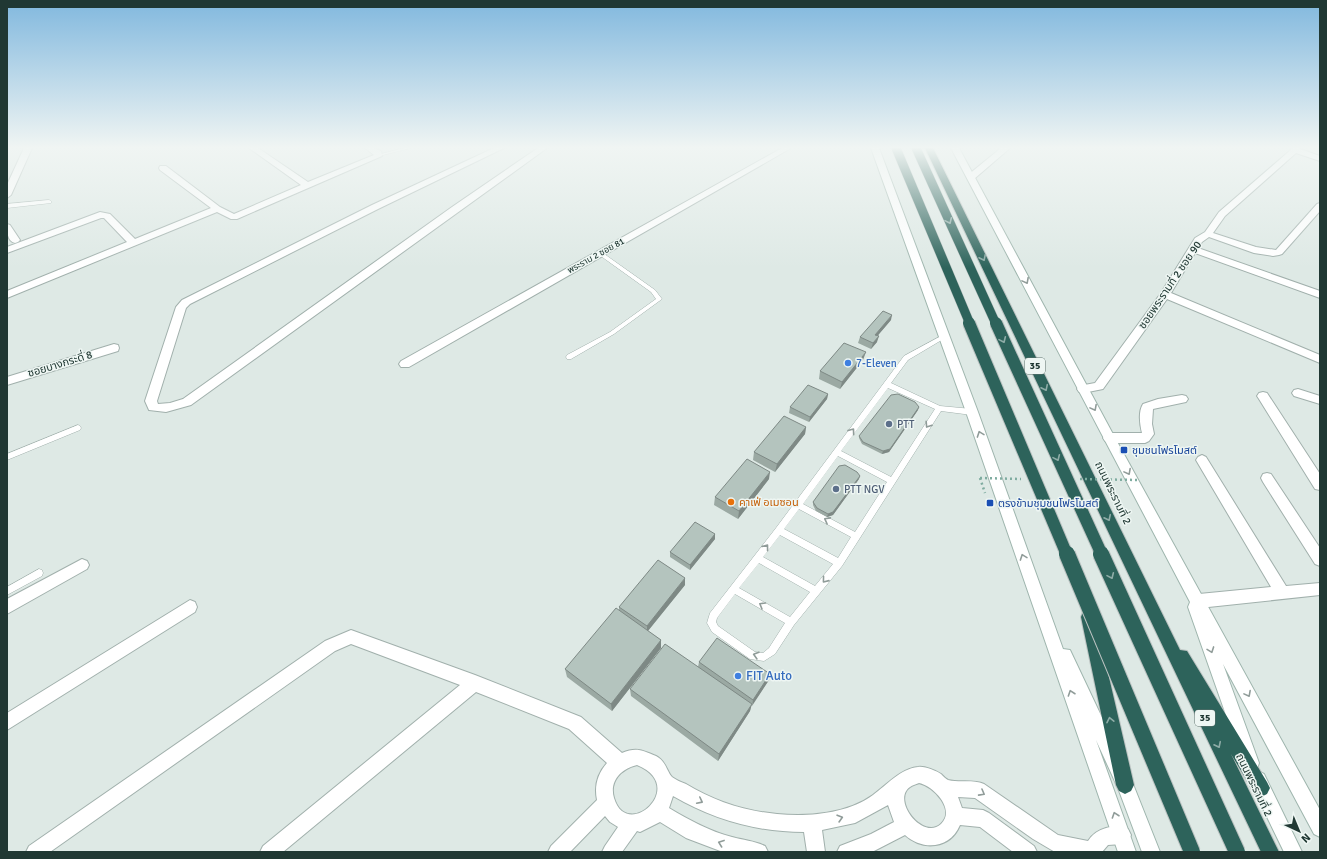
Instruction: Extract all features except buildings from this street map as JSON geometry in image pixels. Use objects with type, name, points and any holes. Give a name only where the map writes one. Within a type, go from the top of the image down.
[{"type":"highway","points":[[913,188],[1191,852]]},
{"type":"highway","points":[[913,188],[1191,852]]},
{"type":"highway","points":[[934,188],[1236,852]]},
{"type":"highway","name":"ถนนพระรามที่ 2","points":[[948,188],[1270,852]]},
{"type":"highway","points":[[1140,584],[1260,788]]},
{"type":"highway","points":[[1081,587],[1125,785]]},
{"type":"street","points":[[189,188],[217,209],[230,216],[236,216],[303,188]]},
{"type":"street","points":[[415,188],[186,302],[181,307],[151,400],[153,407],[161,409],[171,408],[187,402],[486,188]]},
{"type":"street","name":"พระราม 2 ซอย 81","points":[[405,364],[716,188]]},
{"type":"street","points":[[889,188],[943,337],[972,412],[1128,852]]},
{"type":"street","name":"ถนนพระรามที่ 2","points":[[977,188],[1083,389],[1199,601],[1320,828]]},
{"type":"street","name":"ซอยพระรามที่ 2 ซอย 90","points":[[1083,389],[1099,386],[1165,294],[1198,240],[1208,234],[1222,214],[1252,188]]},
{"type":"street","points":[[1208,234],[1264,253],[1274,254],[1279,252],[1320,206]]},
{"type":"street","points":[[7,295],[217,209]]},
{"type":"street","points":[[7,250],[100,215],[107,216],[134,243]]},
{"type":"street","points":[[7,227],[15,240]]},
{"type":"street","points":[[1192,249],[1320,295]]},
{"type":"street","points":[[1165,294],[1320,359]]},
{"type":"street","name":"ซอยบางกระดี่ 8","points":[[7,381],[69,360],[114,348]]},
{"type":"street","points":[[1298,393],[1320,400]]},
{"type":"street","points":[[1263,396],[1320,485]]},
{"type":"street","points":[[1110,438],[1145,438],[1148,434],[1145,418],[1147,406],[1182,399]]},
{"type":"street","points":[[1202,460],[1282,592]]},
{"type":"street","points":[[1267,478],[1320,560]]},
{"type":"street","points":[[7,607],[82,565]]},
{"type":"street","points":[[1183,574],[1260,788],[1293,852]]},
{"type":"street","points":[[1033,584],[1125,785],[1151,852]]},
{"type":"street","points":[[1199,601],[1320,589]]},
{"type":"street","points":[[7,722],[190,607]]},
{"type":"street","points":[[35,852],[330,646],[344,638],[352,637],[475,683],[575,723],[619,762]]},
{"type":"street","points":[[269,852],[475,683]]},
{"type":"street","points":[[637,756],[647,759],[655,764],[662,772],[665,782],[665,797],[658,811],[651,818],[642,822],[632,823],[621,820],[612,813],[606,802],[604,791],[606,780],[611,770],[619,762],[637,756]]},
{"type":"street","points":[[665,782],[703,803],[737,815],[770,822],[812,822],[836,820],[860,812],[889,796],[903,781],[910,776],[919,775],[928,777],[944,788],[950,797],[954,816],[952,824],[947,831],[932,837],[923,836],[906,825],[896,806],[898,787]]},
{"type":"street","points":[[944,788],[978,790],[1039,833],[1056,843],[1093,851],[1098,841],[1104,837],[1122,835]]},
{"type":"street","points":[[557,852],[606,802]]},
{"type":"street","points":[[658,811],[692,832],[731,846],[759,852]]},
{"type":"street","points":[[954,816],[983,819],[1012,846],[1028,852]]},
{"type":"street","points":[[812,822],[816,852]]},
{"type":"street","points":[[611,852],[632,823]]},
{"type":"street","points":[[846,852],[875,842],[906,825]]},
{"type":"lane","points":[[7,206],[49,202]]},
{"type":"lane","points":[[569,358],[612,333],[659,300],[653,291],[600,253]]},
{"type":"lane","points":[[938,408],[839,563],[791,622],[772,651],[764,657],[753,656],[715,629],[711,623],[713,616],[798,505],[906,358],[943,337]]},
{"type":"lane","points":[[886,384],[938,408],[972,412]]},
{"type":"lane","points":[[7,457],[78,428]]},
{"type":"lane","points":[[837,452],[892,481]]},
{"type":"lane","points":[[798,505],[856,536]]},
{"type":"lane","points":[[779,530],[839,563]]},
{"type":"lane","points":[[758,558],[816,591]]},
{"type":"lane","points":[[7,591],[39,573]]},
{"type":"lane","points":[[733,588],[791,622]]},
{"type":"path","points":[[980,478],[985,492]]},
{"type":"place","name":"7-Eleven","points":[[848,363]]},
{"type":"place","name":"PTT","points":[[889,424]]},
{"type":"place","name":"ชุมชนโฟรโมสต์","points":[[1124,450]]},
{"type":"place","name":"PTT NGV","points":[[836,489]]},
{"type":"place","name":"คาเฟ่ อเมซอน","points":[[731,502]]},
{"type":"place","name":"ตรงข้ามชุมชนโฟรโมสต์","points":[[990,503]]},
{"type":"place","name":"FIT Auto","points":[[738,676]]}]
